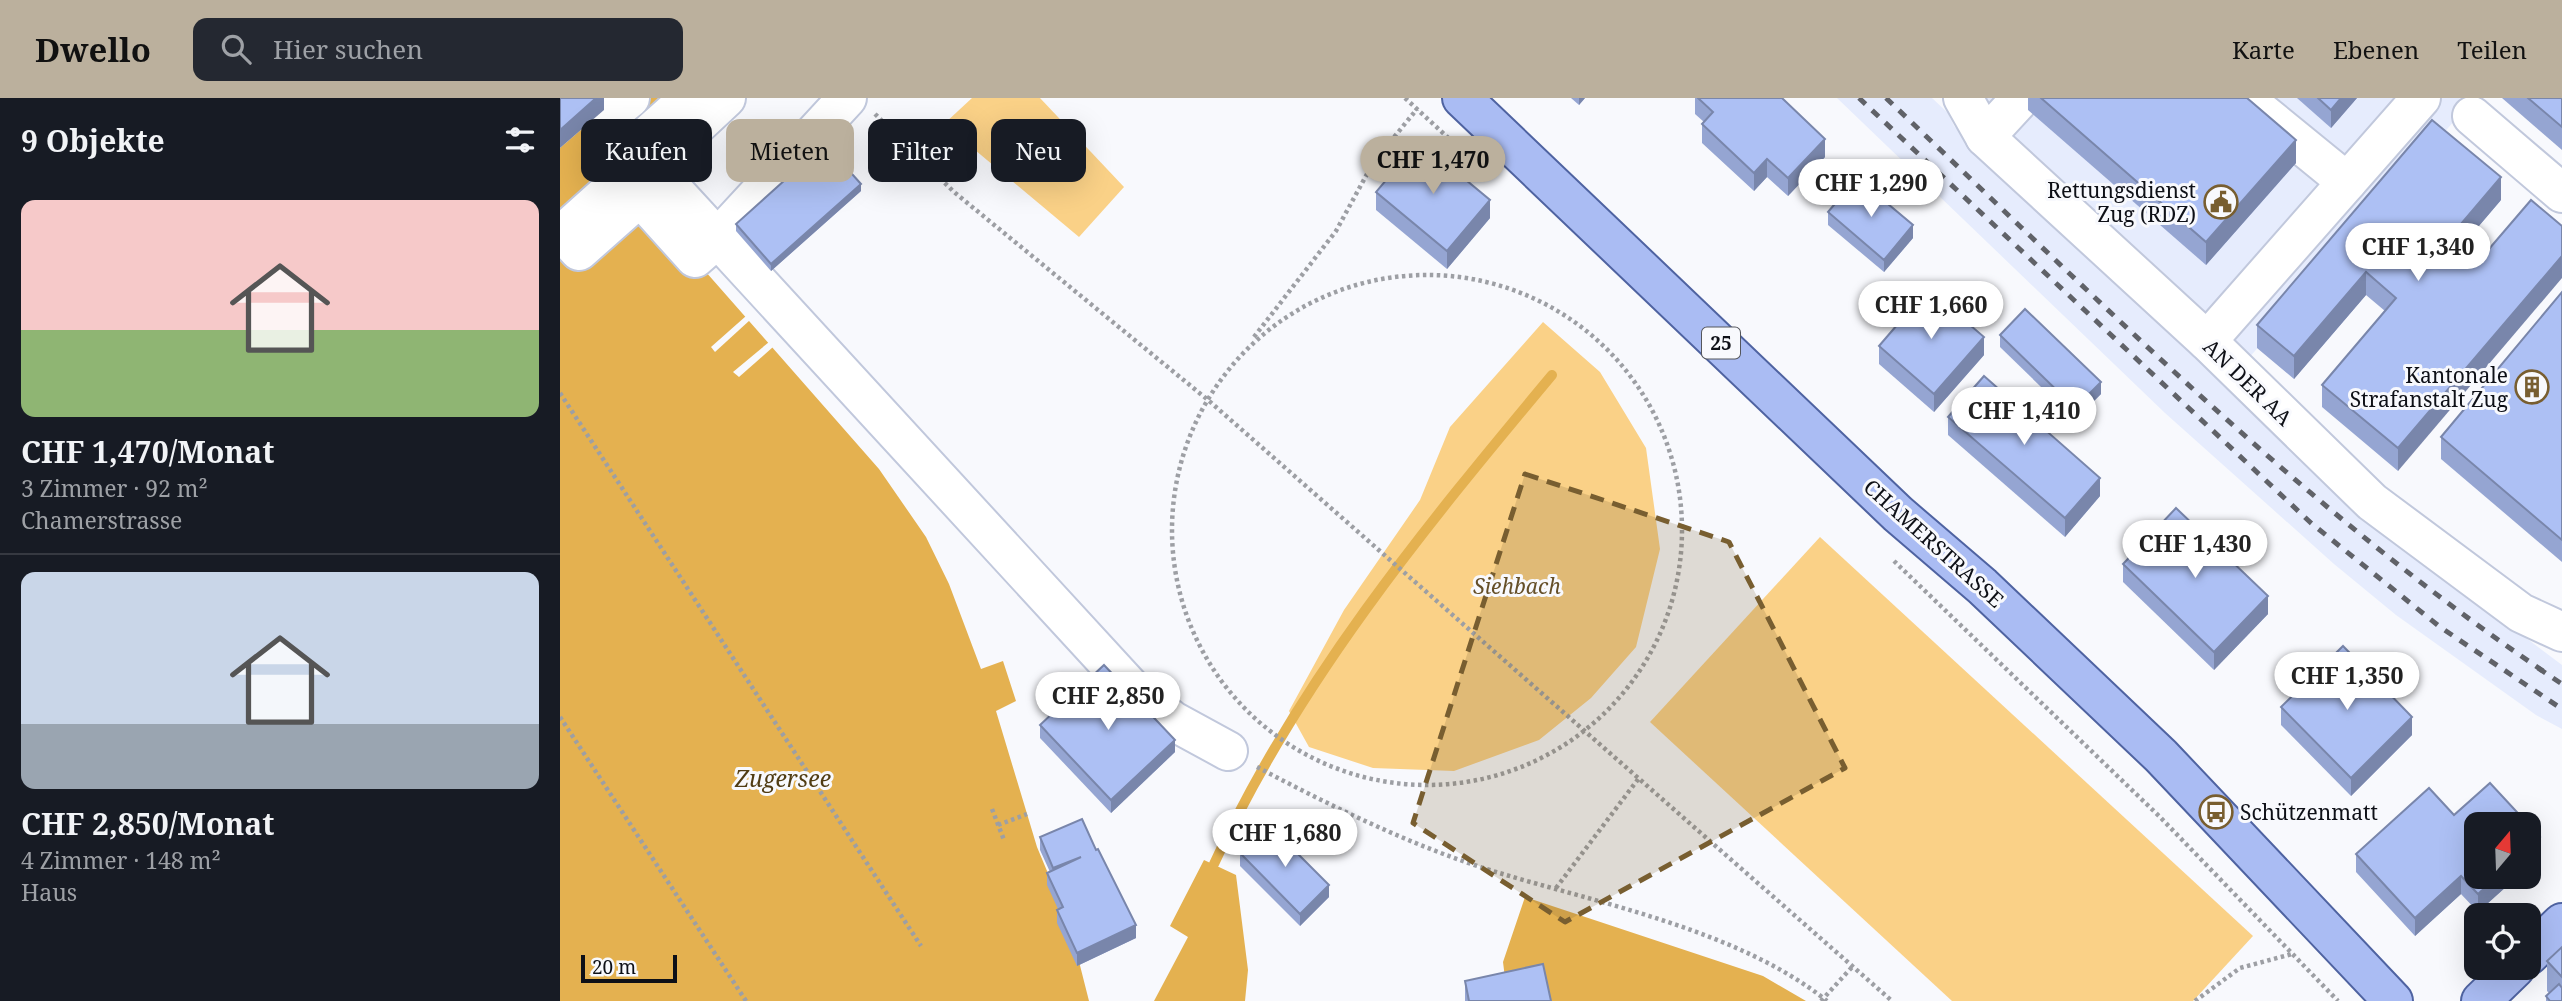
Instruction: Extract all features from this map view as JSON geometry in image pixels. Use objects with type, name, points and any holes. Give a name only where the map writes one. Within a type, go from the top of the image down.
[{"type":"main road","name":"CHAMERSTRASSE","points":[[1462,98],[1898,514],[1982,586],[2161,757],[2393,1001]]},
{"type":"main road","points":[[2541,943],[2562,923]]},
{"type":"main road","points":[[2481,1001],[2503,980]]},
{"type":"street","points":[[593,98],[608,116],[630,98]]},
{"type":"street","points":[[683,98],[686,102],[640,142],[645,148],[618,173],[623,179],[563,233],[579,251],[640,197],[695,258],[858,103]]},
{"type":"street","points":[[726,98],[652,167],[1131,688],[1173,721],[1228,751]]},
{"type":"street","name":"AN DER AA","points":[[1963,98],[1985,137],[2207,341],[2372,502],[2521,613],[2562,632]]},
{"type":"street","points":[[1985,137],[2021,98]]},
{"type":"street","points":[[2244,98],[2347,182]]},
{"type":"street","points":[[2207,341],[2421,98]]},
{"type":"street","points":[[2472,116],[2562,193]]},
{"type":"path","points":[[1405,98],[1466,155]]},
{"type":"path","points":[[858,103],[954,192],[1208,400],[1892,1001]]},
{"type":"path","points":[[1251,340],[1317,297],[1341,288],[1365,280],[1446,274],[1538,299],[1611,352],[1661,425],[1683,506],[1678,591],[1645,669],[1583,730],[1523,767],[1437,786],[1362,777],[1308,756],[1253,718],[1198,651],[1175,579],[1174,492],[1186,442],[1208,400],[1251,340],[1336,231],[1373,163],[1417,109]]},
{"type":"path","points":[[560,393],[922,946]]},
{"type":"path","points":[[1888,555],[2160,817],[2338,1001]]},
{"type":"path","points":[[560,717],[746,1001]]},
{"type":"path","points":[[1556,888],[1639,778]]},
{"type":"path","points":[[1292,785],[1405,837],[1494,871],[1657,919],[1763,960],[1824,1000],[1853,966]]},
{"type":"path","points":[[992,809],[1004,840]]},
{"type":"path","points":[[998,825],[1027,814]]},
{"type":"path","points":[[2195,1001],[2240,968],[2291,954]]},
{"type":"highlighted area","points":[[1525,474],[1729,542],[1845,768],[1565,922],[1413,823]]},
{"type":"shaded area","points":[[1837,98],[1932,98],[1948,113],[1954,126],[2424,561],[2562,665],[2562,729],[2536,715],[2396,615],[2334,564],[2165,413]]},
{"type":"shaded area","points":[[1985,98],[2474,98],[2248,359],[1977,108]]},
{"type":"green space","points":[[972,98],[1040,98],[1060,119],[991,119],[991,163],[977,152],[977,119],[949,119]]},
{"type":"green space","points":[[1086,147],[1124,187],[1079,237],[1013,182],[1086,182]]},
{"type":"green space","name":"Siehbach","points":[[1543,322],[1600,372],[1646,448],[1660,549],[1636,647],[1591,698],[1539,740],[1454,771],[1373,768],[1309,747],[1289,711],[1344,610],[1420,500],[1450,427]]},
{"type":"green space","points":[[1820,537],[2253,936],[2193,1001],[1952,1001],[1650,722]]},
{"type":"water","name":"Zugersee","points":[[630,98],[683,98],[674,119],[594,119],[604,110]]},
{"type":"water","name":"Zugersee","points":[[581,130],[581,182],[647,182],[640,197],[879,469],[926,537],[949,584],[981,669],[1003,661],[1016,701],[996,711],[1037,847],[1070,926],[1089,1001],[560,1001],[560,148]]},
{"type":"water","points":[[1204,860],[1236,875],[1248,970],[1245,1001],[1154,1001],[1188,937],[1170,926]]},
{"type":"water","points":[[1525,897],[1763,976],[1806,1001],[1501,1001],[1506,986],[1503,962]]},
{"type":"pier","points":[[746,316],[750,320],[715,352],[711,347]]},
{"type":"pier","points":[[769,342],[773,347],[739,377],[733,372]]},
{"type":"building","points":[[560,98],[596,98],[560,130]]},
{"type":"building","points":[[1698,98],[1782,98],[1825,139],[1788,178],[1767,159],[1754,173],[1702,124],[1713,112]]},
{"type":"building","points":[[2041,98],[2247,98],[2296,140],[2206,242]]},
{"type":"building","points":[[2318,98],[2341,98],[2331,110]]},
{"type":"building","points":[[2528,98],[2562,98],[2562,127]]},
{"type":"building","points":[[2432,120],[2501,177],[2461,224],[2489,249],[2531,200],[2562,226],[2562,256],[2398,448],[2322,385],[2396,298],[2366,272],[2294,356],[2257,325]]},
{"type":"building","points":[[1419,141],[1490,200],[1447,251],[1376,192]]},
{"type":"building","points":[[854,176],[861,184],[771,264],[736,224],[783,182],[854,182]]},
{"type":"building","points":[[1857,178],[1913,225],[1884,260],[1828,212]]},
{"type":"building","points":[[1928,289],[1984,337],[1934,394],[1879,346]]},
{"type":"building","name":"Kantonale Strafanstalt Zug","points":[[2562,292],[2562,540],[2441,437]]},
{"type":"building","points":[[2025,309],[2101,382],[2075,408],[2000,335]]},
{"type":"building","points":[[1984,376],[2100,478],[2065,518],[1948,417]]},
{"type":"building","points":[[2176,508],[2268,596],[2214,652],[2123,564]]},
{"type":"building","points":[[2343,646],[2412,717],[2351,778],[2281,707]]},
{"type":"building","points":[[1104,665],[1175,740],[1111,800],[1040,725]]},
{"type":"building","points":[[2490,783],[2517,812],[2464,812],[2464,879],[2461,876],[2415,918],[2356,854],[2429,788],[2454,815]]},
{"type":"building","points":[[1082,819],[1136,925],[1077,953],[1057,910],[1063,907],[1047,873],[1081,857],[1053,868],[1040,837]]},
{"type":"building","points":[[1269,825],[1329,885],[1300,914],[1240,853]]},
{"type":"building","points":[[2562,947],[2562,977],[2547,961]]},
{"type":"building","points":[[1543,964],[1551,1001],[1469,1001],[1465,981]]},
{"type":"building","points":[[2559,984],[2562,988],[2562,1001],[2550,1001],[2546,996]]},
{"type":"waterway","points":[[1214,864],[1247,798],[1323,670],[1411,549],[1552,375]]},
{"type":"railway","points":[[1859,98],[2311,523],[2440,627],[2562,709]]},
{"type":"railway","points":[[1886,98],[2124,325],[2286,472],[2370,542],[2546,673]]},
{"type":"railway","points":[[2538,668],[2562,684]]},
{"type":"place","name":"Rettungsdienst Zug (RDZ)","points":[[2221,202]]},
{"type":"place","name":"Kantonale Strafanstalt Zug","points":[[2532,387]]},
{"type":"place","name":"Schützenmatt","points":[[2216,812]]}]
